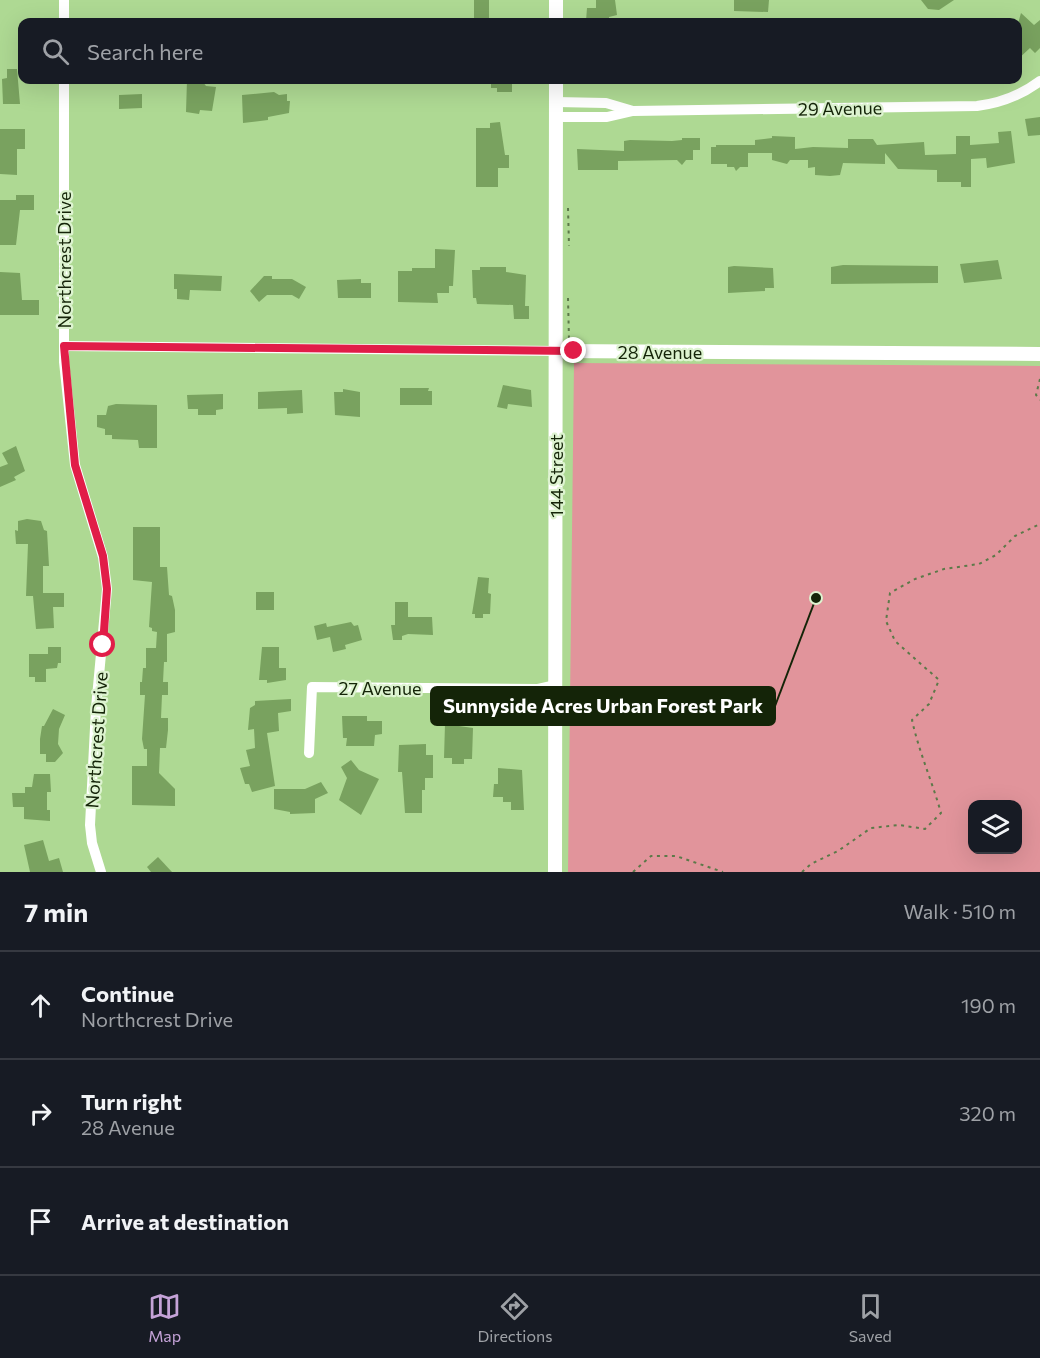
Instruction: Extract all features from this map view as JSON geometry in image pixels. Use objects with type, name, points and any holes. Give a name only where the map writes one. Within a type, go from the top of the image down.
[{"type":"street","points":[[64,0],[64,18]]},
{"type":"street","points":[[556,0],[556,18]]},
{"type":"street","name":"29 Avenue","points":[[556,117],[607,117],[633,111],[977,106],[998,104],[1024,93],[1040,81]]},
{"type":"street","name":"Northcrest Drive","points":[[64,84],[64,346],[75,465],[103,556],[107,589],[92,770],[90,825],[100,869]]},
{"type":"street","name":"144 Street","points":[[555,872],[556,84]]},
{"type":"street","name":"29 Avenue","points":[[556,102],[606,103],[633,111]]},
{"type":"street","name":"28 Avenue","points":[[64,346],[1040,354]]},
{"type":"street","name":"27 Avenue","points":[[309,753],[312,687],[538,689],[556,685]]},
{"type":"path","points":[[1040,379],[1036,395],[1040,400]]},
{"type":"path","points":[[802,872],[811,864],[838,851],[872,828],[899,825],[924,829],[941,813],[933,786],[918,752],[912,720],[929,704],[939,680],[895,641],[886,621],[890,593],[915,579],[979,564],[996,555],[1015,536],[1040,524]]},
{"type":"path","points":[[633,872],[651,856],[676,856],[723,872]]},
{"type":"shaded area","points":[[574,363],[1040,366],[1040,872],[568,872]]},
{"type":"building","points":[[474,0],[489,0],[489,18],[474,18]]},
{"type":"building","points":[[596,0],[615,0],[617,15],[609,18],[586,18],[587,8],[596,8]]},
{"type":"building","points":[[734,0],[769,0],[768,12],[734,11]]},
{"type":"building","points":[[921,0],[954,0],[939,10],[928,9]]},
{"type":"building","points":[[1021,13],[1034,25],[1040,20],[1040,48],[1035,53],[1030,48],[1022,55],[1022,18],[1020,18]]},
{"type":"building","points":[[7,69],[17,69],[20,104],[3,104],[2,79],[7,78]]},
{"type":"building","points":[[187,84],[204,84],[216,87],[212,111],[200,110],[199,114],[186,112]]},
{"type":"building","points":[[491,84],[512,84],[512,92],[497,92],[497,88],[491,88]]},
{"type":"building","points":[[274,92],[279,95],[287,94],[287,101],[290,101],[289,113],[268,117],[268,120],[243,123],[242,95]]},
{"type":"building","points":[[142,94],[142,108],[119,109],[119,95]]},
{"type":"building","points":[[1040,117],[1040,135],[1028,136],[1025,119]]},
{"type":"building","points":[[500,122],[505,155],[509,155],[509,168],[498,168],[498,187],[476,187],[476,128],[490,128],[490,123]]},
{"type":"building","points":[[0,129],[25,129],[25,149],[17,149],[17,175],[0,174]]},
{"type":"building","points":[[1011,131],[1015,163],[987,168],[986,158],[971,159],[971,187],[961,187],[961,182],[937,182],[937,170],[898,169],[885,153],[885,164],[843,163],[840,175],[830,176],[815,175],[815,167],[808,168],[808,160],[790,160],[787,164],[772,160],[772,153],[748,153],[748,167],[740,167],[736,171],[734,167],[727,167],[727,164],[711,164],[711,147],[755,145],[755,140],[772,138],[772,136],[795,137],[795,149],[848,148],[848,139],[873,139],[877,145],[924,142],[925,155],[956,154],[956,136],[970,136],[970,145],[999,143],[998,132]]},
{"type":"building","points":[[682,138],[700,138],[700,150],[693,150],[693,160],[686,160],[682,165],[677,160],[618,161],[618,170],[578,170],[577,149],[624,151],[624,141],[672,141],[682,140]]},
{"type":"building","points":[[16,195],[34,195],[34,210],[20,210],[16,245],[0,245],[0,200],[16,200]]},
{"type":"building","points":[[435,249],[455,250],[453,286],[449,286],[449,293],[437,293],[438,303],[398,302],[398,271],[412,271],[412,268],[435,268]]},
{"type":"building","points":[[998,260],[1002,279],[964,283],[960,264]]},
{"type":"building","points":[[843,265],[938,266],[938,283],[831,284],[831,267]]},
{"type":"building","points":[[480,267],[506,267],[506,272],[526,275],[525,306],[529,306],[529,319],[514,319],[513,305],[477,304],[476,298],[473,298],[472,270],[480,270]]},
{"type":"building","points":[[728,267],[773,268],[774,288],[765,288],[765,291],[728,293]]},
{"type":"building","points":[[0,272],[20,273],[22,300],[39,300],[39,315],[0,315]]},
{"type":"building","points":[[174,274],[222,276],[221,291],[190,290],[189,300],[177,299]]},
{"type":"building","points":[[264,276],[272,276],[272,279],[292,279],[306,287],[299,299],[292,295],[267,295],[259,302],[250,291]]},
{"type":"building","points":[[361,279],[361,283],[371,283],[371,298],[338,298],[337,280]]},
{"type":"building","points":[[503,385],[531,390],[532,407],[508,404],[507,409],[497,407]]},
{"type":"building","points":[[400,388],[429,388],[428,391],[432,391],[432,405],[400,405]]},
{"type":"building","points":[[343,389],[360,392],[360,417],[335,415],[334,392],[343,392]]},
{"type":"building","points":[[302,390],[303,413],[287,414],[287,408],[258,409],[258,392]]},
{"type":"building","points":[[223,394],[223,409],[216,410],[216,415],[198,415],[198,409],[188,409],[187,395]]},
{"type":"building","points":[[116,404],[157,405],[157,448],[139,448],[138,440],[112,439],[112,435],[105,435],[105,429],[97,427],[97,415],[106,415],[108,406]]},
{"type":"building","points":[[16,446],[25,471],[14,477],[16,480],[0,487],[0,467],[8,464],[2,453]]},
{"type":"building","points":[[27,519],[41,521],[44,530],[47,531],[49,566],[43,566],[43,593],[64,593],[64,607],[53,607],[54,628],[36,629],[33,596],[26,596],[28,544],[16,544],[15,530],[18,531],[18,521]]},
{"type":"building","points":[[133,527],[160,527],[160,567],[167,567],[169,595],[172,596],[175,610],[175,632],[167,634],[167,662],[164,662],[163,682],[168,682],[168,695],[162,695],[161,718],[168,718],[168,730],[166,748],[160,748],[159,773],[175,789],[175,806],[132,805],[132,766],[147,766],[147,749],[144,749],[142,739],[145,695],[140,695],[140,682],[142,682],[143,668],[146,668],[146,648],[156,648],[157,632],[152,631],[149,627],[152,582],[133,580]]},
{"type":"building","points":[[478,577],[489,578],[488,593],[491,594],[490,614],[483,614],[483,618],[475,618],[475,614],[472,614]]},
{"type":"building","points":[[256,592],[274,592],[274,610],[256,610]]},
{"type":"building","points":[[395,602],[408,602],[408,617],[432,617],[433,635],[408,634],[402,636],[402,640],[393,640],[391,625],[395,625]]},
{"type":"building","points":[[351,622],[354,626],[358,625],[362,640],[345,645],[346,649],[333,652],[330,637],[317,640],[314,626],[326,623],[327,627]]},
{"type":"building","points":[[48,647],[61,647],[61,663],[58,663],[57,668],[46,669],[46,682],[35,682],[35,677],[29,677],[29,654],[48,654]]},
{"type":"building","points":[[262,647],[279,647],[279,668],[286,668],[286,680],[267,683],[267,680],[259,680]]},
{"type":"building","points":[[291,699],[291,711],[278,713],[279,731],[267,733],[275,786],[252,792],[249,784],[245,784],[240,768],[250,766],[246,750],[255,748],[254,729],[248,730],[250,708],[255,705],[255,701]]},
{"type":"building","points":[[53,709],[65,715],[59,729],[58,744],[63,753],[55,762],[46,762],[46,754],[40,754],[40,739],[42,726]]},
{"type":"building","points":[[342,716],[367,716],[367,721],[382,721],[382,734],[375,735],[374,746],[346,746],[347,738],[343,738]]},
{"type":"building","points":[[445,724],[473,728],[472,759],[464,759],[464,764],[452,764],[452,758],[444,758]]},
{"type":"building","points":[[426,744],[426,755],[433,755],[433,778],[425,778],[425,790],[422,790],[422,813],[405,813],[402,772],[398,772],[399,745]]},
{"type":"building","points":[[351,760],[359,770],[379,779],[361,815],[339,800],[347,778],[341,767]]},
{"type":"building","points":[[498,768],[522,770],[524,810],[511,810],[511,802],[503,802],[503,797],[493,797],[494,784],[498,784]]},
{"type":"building","points":[[34,774],[50,774],[51,792],[47,792],[47,810],[50,810],[50,821],[24,819],[24,807],[13,807],[12,793],[25,793],[25,787],[32,787]]},
{"type":"building","points":[[321,782],[328,793],[315,799],[315,813],[290,814],[290,812],[274,809],[274,789],[305,789]]},
{"type":"building","points":[[43,840],[49,861],[59,858],[63,872],[30,872],[24,845]]},
{"type":"building","points":[[158,857],[172,872],[151,872],[147,867]]},
{"type":"place","name":"Sunnyside Acres Urban Forest Park","points":[[816,598]]},
{"type":"route","points":[[103,645],[107,589],[103,556],[97,531],[78,481],[75,465],[64,346],[574,351]]}]
